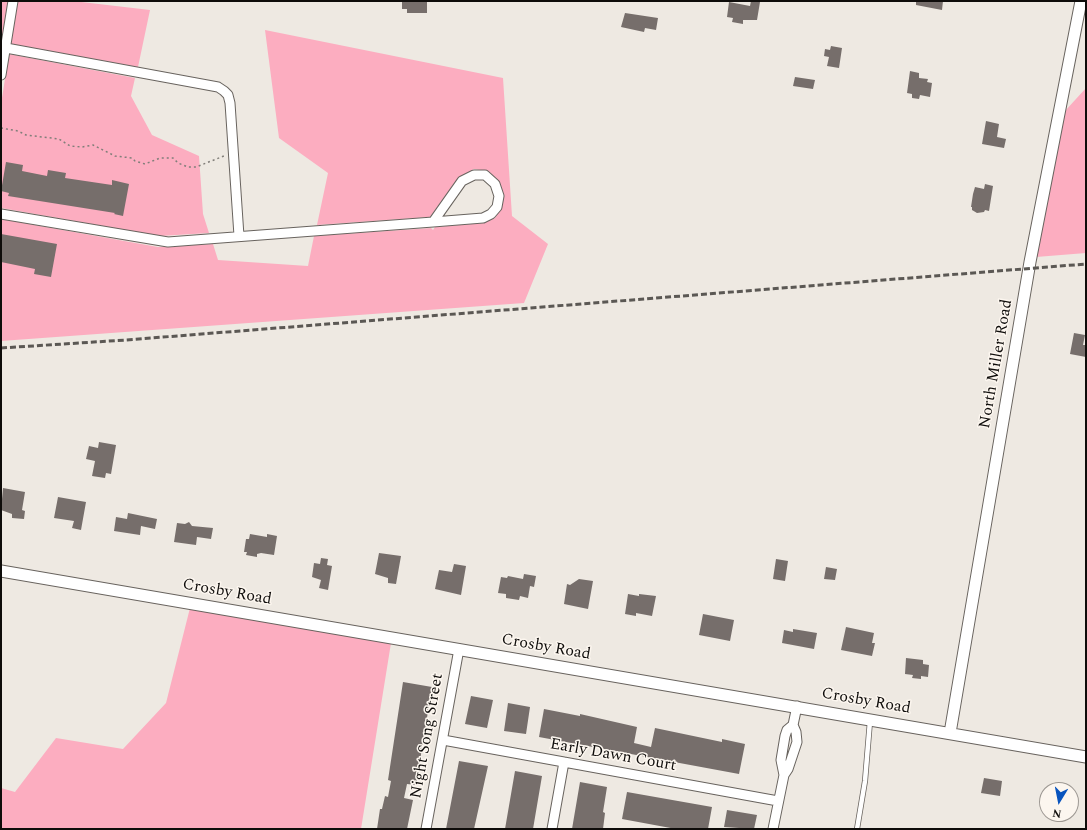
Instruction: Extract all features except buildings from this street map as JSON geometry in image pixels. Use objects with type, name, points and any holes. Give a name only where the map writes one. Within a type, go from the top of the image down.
[{"type":"street","points":[[1,75],[13,1]]},
{"type":"street","name":"North Miller Road","points":[[950,733],[1029,269],[1081,1]]},
{"type":"street","points":[[6,48],[218,87],[228,95],[239,236]]},
{"type":"street","points":[[1,214],[159,241],[239,236],[474,219],[492,214],[497,207],[499,196],[495,184],[485,175],[474,175],[462,181],[432,222]]},
{"type":"street","name":"Crosby Road","points":[[1,571],[797,706],[1086,757]]},
{"type":"street","name":"Night Song Street","points":[[426,829],[459,649]]},
{"type":"street","points":[[784,775],[788,769],[797,742],[794,725],[797,706]]},
{"type":"street","points":[[773,829],[784,775],[782,756],[785,736],[788,730],[794,725]]},
{"type":"street","name":"Early Dawn Court","points":[[442,740],[778,801]]},
{"type":"street","points":[[782,756],[792,758]]},
{"type":"street","points":[[552,829],[564,762]]},
{"type":"lane","points":[[857,829],[866,781],[870,719]]},
{"type":"path","points":[[1,128],[18,131],[26,135],[59,139],[70,146],[82,147],[93,145],[115,156],[132,158],[135,162],[145,164],[160,158],[173,158],[178,163],[188,168],[196,167],[233,153]]},
{"type":"shaded area","points":[[1,1],[9,1],[1,46]]},
{"type":"shaded area","points":[[18,1],[73,1],[150,10],[138,67],[11,44]]},
{"type":"shaded area","points":[[265,30],[503,78],[512,216],[548,244],[524,303],[1,341],[1,219],[158,247],[213,244],[218,260],[308,266],[314,236],[431,228],[433,230],[435,227],[484,223],[495,218],[501,208],[504,197],[499,181],[488,171],[474,169],[458,178],[430,217],[317,225],[328,173],[279,138]]},
{"type":"shaded area","points":[[9,54],[135,78],[131,96],[152,135],[199,156],[203,214],[209,233],[160,236],[1,208],[1,104]]},
{"type":"shaded area","points":[[1086,88],[1086,253],[1036,257],[1065,111]]},
{"type":"shaded area","points":[[190,608],[391,643],[361,829],[1,829],[1,788],[15,792],[56,738],[123,749],[166,703]]},
{"type":"railway","points":[[1,348],[126,340],[1086,264]]}]
